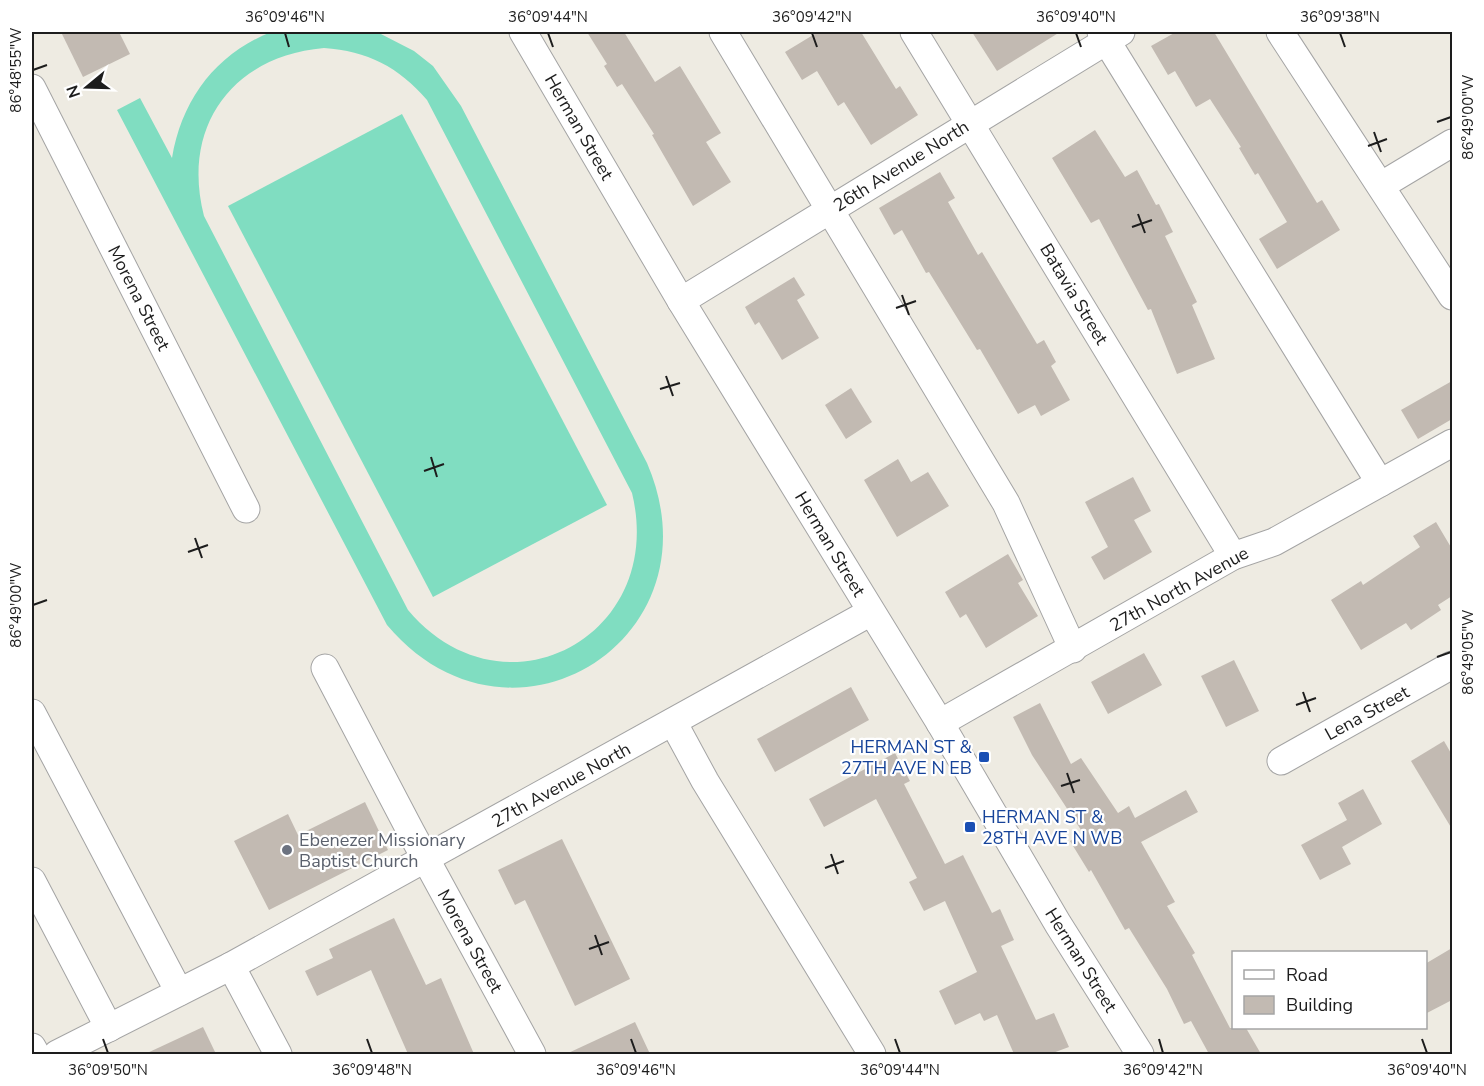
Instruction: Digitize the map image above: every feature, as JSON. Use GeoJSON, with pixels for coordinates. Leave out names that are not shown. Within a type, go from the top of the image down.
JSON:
{"type":"FeatureCollection","features":[{"type":"Feature","properties":{"kind":"street","name":"Herman Street"},"geometry":{"type":"LineString","coordinates":[[523,32],[681,301],[940,723],[1058,924],[1140,1054]]}},
{"type":"Feature","properties":{"kind":"street"},"geometry":{"type":"LineString","coordinates":[[723,32],[1006,503],[1073,649]]}},
{"type":"Feature","properties":{"kind":"street","name":"Batavia Street"},"geometry":{"type":"LineString","coordinates":[[914,32],[1233,556]]}},
{"type":"Feature","properties":{"kind":"street"},"geometry":{"type":"LineString","coordinates":[[1280,32],[1382,185],[1452,296]]}},
{"type":"Feature","properties":{"kind":"street","name":"26th Avenue North"},"geometry":{"type":"LineString","coordinates":[[681,301],[1110,35]]}},
{"type":"Feature","properties":{"kind":"street"},"geometry":{"type":"LineString","coordinates":[[1110,35],[1380,483]]}},
{"type":"Feature","properties":{"kind":"street","name":"Morena Street"},"geometry":{"type":"LineString","coordinates":[[32,88],[246,509]]}},
{"type":"Feature","properties":{"kind":"street"},"geometry":{"type":"LineString","coordinates":[[1382,185],[1452,143]]}},
{"type":"Feature","properties":{"kind":"street","name":"27th North Avenue"},"geometry":{"type":"LineString","coordinates":[[940,723],[1233,556],[1274,542],[1452,443]]}},
{"type":"Feature","properties":{"kind":"street","name":"27th Avenue North"},"geometry":{"type":"LineString","coordinates":[[57,1054],[231,966],[871,612]]}},
{"type":"Feature","properties":{"kind":"street","name":"Lena Street"},"geometry":{"type":"LineString","coordinates":[[1281,762],[1452,665]]}},
{"type":"Feature","properties":{"kind":"street","name":"Morena Street"},"geometry":{"type":"LineString","coordinates":[[325,668],[532,1054]]}},
{"type":"Feature","properties":{"kind":"street"},"geometry":{"type":"LineString","coordinates":[[32,713],[179,992]]}},
{"type":"Feature","properties":{"kind":"street"},"geometry":{"type":"LineString","coordinates":[[673,722],[705,781],[872,1054]]}},
{"type":"Feature","properties":{"kind":"street"},"geometry":{"type":"LineString","coordinates":[[32,880],[109,1028]]}},
{"type":"Feature","properties":{"kind":"street"},"geometry":{"type":"LineString","coordinates":[[231,966],[278,1054]]}},
{"type":"Feature","properties":{"kind":"street"},"geometry":{"type":"LineString","coordinates":[[32,1047],[36,1054]]}},
{"type":"Feature","properties":{"kind":"green space"},"geometry":{"type":"Polygon","coordinates":[[[271,32],[377,32],[414,51],[433,66],[461,106],[647,463],[663,526],[656,583],[631,630],[592,665],[543,684],[490,686],[437,667],[387,625],[117,110],[140,98],[172,158],[184,117],[193,98],[218,66],[251,41],[271,32]],[[324,48],[291,54],[263,65],[240,81],[221,102],[208,126],[200,153],[199,184],[204,216],[408,610],[446,643],[488,660],[530,661],[569,648],[602,623],[625,588],[636,544],[632,493],[427,100],[405,78],[381,63],[340,50],[324,48]]]}},
{"type":"Feature","properties":{"kind":"green space"},"geometry":{"type":"Polygon","coordinates":[[[402,114],[607,505],[433,597],[228,206],[402,114]]]}},
{"type":"Feature","properties":{"kind":"building"},"geometry":{"type":"Polygon","coordinates":[[[61,32],[119,32],[130,54],[83,77],[61,32]]]}},
{"type":"Feature","properties":{"kind":"building"},"geometry":{"type":"Polygon","coordinates":[[[587,32],[624,32],[655,82],[680,66],[721,133],[706,142],[731,182],[693,206],[652,135],[654,134],[622,84],[617,87],[604,66],[607,64],[587,32]]]}},
{"type":"Feature","properties":{"kind":"building"},"geometry":{"type":"Polygon","coordinates":[[[818,32],[861,32],[896,89],[900,86],[918,115],[871,145],[844,102],[838,106],[817,71],[802,80],[785,52],[818,32]]]}},
{"type":"Feature","properties":{"kind":"building"},"geometry":{"type":"Polygon","coordinates":[[[972,32],[1060,32],[997,71],[972,32]]]}},
{"type":"Feature","properties":{"kind":"building"},"geometry":{"type":"Polygon","coordinates":[[[1176,32],[1214,32],[1317,203],[1322,200],[1340,230],[1277,269],[1259,239],[1287,222],[1258,173],[1255,175],[1239,148],[1241,147],[1210,99],[1196,107],[1175,71],[1168,75],[1151,46],[1176,32]]]}},
{"type":"Feature","properties":{"kind":"building"},"geometry":{"type":"Polygon","coordinates":[[[1095,130],[1125,177],[1137,170],[1156,205],[1159,204],[1173,232],[1165,236],[1197,302],[1192,305],[1215,359],[1177,374],[1151,309],[1148,310],[1099,219],[1091,223],[1052,158],[1095,130]]]}},
{"type":"Feature","properties":{"kind":"building"},"geometry":{"type":"Polygon","coordinates":[[[940,172],[955,198],[948,202],[978,255],[982,252],[1037,344],[1044,340],[1056,362],[1051,366],[1070,400],[1041,416],[1035,405],[1018,414],[980,349],[977,350],[929,272],[926,273],[902,230],[894,235],[879,208],[940,172]]]}},
{"type":"Feature","properties":{"kind":"building"},"geometry":{"type":"Polygon","coordinates":[[[794,277],[805,295],[797,300],[819,338],[782,360],[759,322],[755,325],[745,307],[794,277]]]}},
{"type":"Feature","properties":{"kind":"building"},"geometry":{"type":"Polygon","coordinates":[[[1452,381],[1452,419],[1418,439],[1401,410],[1452,381]]]}},
{"type":"Feature","properties":{"kind":"building"},"geometry":{"type":"Polygon","coordinates":[[[851,388],[872,422],[846,439],[825,405],[851,388]]]}},
{"type":"Feature","properties":{"kind":"building"},"geometry":{"type":"Polygon","coordinates":[[[898,459],[911,482],[928,472],[949,506],[897,537],[864,480],[898,459]]]}},
{"type":"Feature","properties":{"kind":"building"},"geometry":{"type":"Polygon","coordinates":[[[1133,477],[1151,511],[1134,520],[1152,552],[1104,580],[1091,557],[1108,547],[1085,502],[1133,477]]]}},
{"type":"Feature","properties":{"kind":"building"},"geometry":{"type":"Polygon","coordinates":[[[1436,522],[1452,549],[1452,596],[1438,605],[1441,610],[1411,630],[1406,623],[1361,650],[1331,600],[1361,581],[1363,585],[1420,547],[1413,536],[1436,522]]]}},
{"type":"Feature","properties":{"kind":"building"},"geometry":{"type":"Polygon","coordinates":[[[1008,554],[1023,580],[1018,583],[1038,616],[986,648],[966,614],[960,618],[945,592],[1008,554]]]}},
{"type":"Feature","properties":{"kind":"building"},"geometry":{"type":"Polygon","coordinates":[[[1144,653],[1162,685],[1108,714],[1091,682],[1144,653]]]}},
{"type":"Feature","properties":{"kind":"building"},"geometry":{"type":"Polygon","coordinates":[[[1234,660],[1259,711],[1226,727],[1201,676],[1234,660]]]}},
{"type":"Feature","properties":{"kind":"building"},"geometry":{"type":"Polygon","coordinates":[[[851,687],[869,720],[775,772],[757,739],[851,687]]]}},
{"type":"Feature","properties":{"kind":"building"},"geometry":{"type":"Polygon","coordinates":[[[1040,703],[1071,764],[1081,758],[1118,813],[1129,806],[1135,818],[1186,790],[1198,812],[1141,842],[1175,902],[1167,906],[1195,953],[1192,955],[1230,1028],[1247,1029],[1261,1054],[1209,1054],[1191,1021],[1184,1024],[1167,989],[1129,928],[1125,930],[1091,870],[1089,872],[1070,841],[1083,833],[1032,755],[1013,717],[1040,703]]]}},
{"type":"Feature","properties":{"kind":"building"},"geometry":{"type":"Polygon","coordinates":[[[1444,741],[1452,755],[1452,829],[1411,761],[1444,741]]]}},
{"type":"Feature","properties":{"kind":"building"},"geometry":{"type":"Polygon","coordinates":[[[895,753],[910,781],[904,784],[945,864],[963,855],[992,913],[1000,909],[1014,940],[1001,946],[1036,1020],[1054,1013],[1069,1047],[1050,1054],[1014,1054],[997,1015],[984,1021],[980,1013],[955,1025],[939,991],[977,972],[945,901],[924,911],[909,882],[917,878],[876,799],[824,827],[809,799],[895,753]]]}},
{"type":"Feature","properties":{"kind":"building"},"geometry":{"type":"Polygon","coordinates":[[[1363,789],[1382,824],[1342,847],[1351,864],[1320,880],[1301,845],[1347,820],[1338,803],[1363,789]]]}},
{"type":"Feature","properties":{"kind":"building"},"geometry":{"type":"Polygon","coordinates":[[[365,802],[388,850],[269,910],[234,841],[288,814],[298,835],[365,802]]]}},
{"type":"Feature","properties":{"kind":"building"},"geometry":{"type":"Polygon","coordinates":[[[562,839],[630,979],[575,1006],[525,900],[515,905],[498,870],[562,839]]]}},
{"type":"Feature","properties":{"kind":"building"},"geometry":{"type":"Polygon","coordinates":[[[394,918],[426,985],[441,978],[474,1054],[408,1054],[371,970],[317,996],[305,971],[333,958],[329,949],[394,918]]]}},
{"type":"Feature","properties":{"kind":"building"},"geometry":{"type":"Polygon","coordinates":[[[1452,948],[1452,1000],[1427,1013],[1427,963],[1452,948]]]}},
{"type":"Feature","properties":{"kind":"building"},"geometry":{"type":"Polygon","coordinates":[[[635,1022],[650,1054],[566,1054],[635,1022]]]}},
{"type":"Feature","properties":{"kind":"building"},"geometry":{"type":"Polygon","coordinates":[[[203,1027],[216,1054],[145,1054],[203,1027]]]}},
{"type":"Feature","properties":{"kind":"place","name":"HERMAN ST & 27TH AVE N EB"},"geometry":{"type":"Point","coordinates":[984,757]}},
{"type":"Feature","properties":{"kind":"place","name":"HERMAN ST & 28TH AVE N WB"},"geometry":{"type":"Point","coordinates":[970,827]}},
{"type":"Feature","properties":{"kind":"place","name":"Ebenezer Missionary Baptist Church"},"geometry":{"type":"Point","coordinates":[287,850]}}]}
